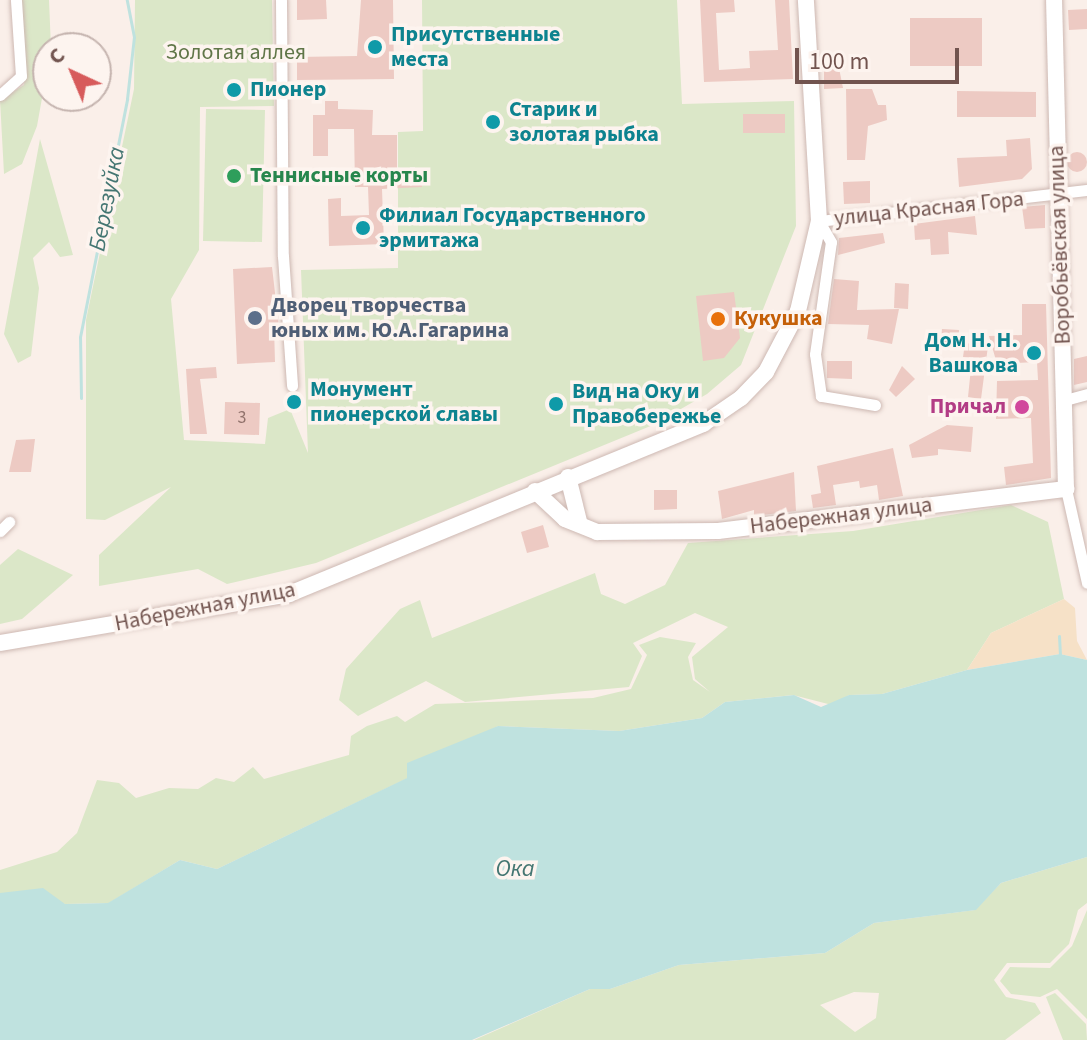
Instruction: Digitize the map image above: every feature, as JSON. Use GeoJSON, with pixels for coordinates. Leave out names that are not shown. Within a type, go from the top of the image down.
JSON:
{"type":"FeatureCollection","features":[{"type":"Feature","properties":{"kind":"main road","name":"Набережная улица"},"geometry":{"type":"LineString","coordinates":[[0,643],[289,594],[703,424],[741,398],[789,332],[819,221],[806,0]]}},
{"type":"Feature","properties":{"kind":"main road","name":"Воробьёвская улица"},"geometry":{"type":"LineString","coordinates":[[1054,0],[1066,489]]}},
{"type":"Feature","properties":{"kind":"main road"},"geometry":{"type":"LineString","coordinates":[[568,477],[579,521]]}},
{"type":"Feature","properties":{"kind":"main road","name":"Набережная улица"},"geometry":{"type":"LineString","coordinates":[[535,491],[550,509],[597,532],[718,531],[1066,489]]}},
{"type":"Feature","properties":{"kind":"street"},"geometry":{"type":"LineString","coordinates":[[0,95],[18,84],[16,0]]}},
{"type":"Feature","properties":{"kind":"street"},"geometry":{"type":"LineString","coordinates":[[281,0],[283,256],[292,386]]}},
{"type":"Feature","properties":{"kind":"street","name":"улица Красная Гора"},"geometry":{"type":"LineString","coordinates":[[819,221],[1087,190]]}},
{"type":"Feature","properties":{"kind":"street"},"geometry":{"type":"LineString","coordinates":[[819,221],[831,242],[815,354],[821,396],[875,405]]}},
{"type":"Feature","properties":{"kind":"street"},"geometry":{"type":"LineString","coordinates":[[1065,400],[1087,394]]}},
{"type":"Feature","properties":{"kind":"street"},"geometry":{"type":"LineString","coordinates":[[1066,489],[1087,583]]}},
{"type":"Feature","properties":{"kind":"green space"},"geometry":{"type":"Polygon","coordinates":[[[21,0],[49,0],[50,32],[32,32],[32,112],[40,112],[37,126],[22,164],[4,174],[0,100],[24,85],[26,67],[21,0]]]}},
{"type":"Feature","properties":{"kind":"green space","name":"Золотая аллея"},"geometry":{"type":"Polygon","coordinates":[[[135,0],[272,0],[274,106],[200,107],[199,250],[171,299],[184,440],[265,444],[268,418],[290,409],[308,453],[301,270],[398,268],[398,132],[423,131],[422,0],[677,0],[682,104],[794,101],[796,226],[741,365],[707,394],[653,425],[316,563],[227,584],[198,569],[99,586],[99,555],[171,487],[105,520],[86,519],[86,320],[134,89],[135,0]]]}},
{"type":"Feature","properties":{"kind":"green space","name":"Теннисные корты"},"geometry":{"type":"Polygon","coordinates":[[[206,109],[265,110],[262,242],[203,241],[206,109]]]}},
{"type":"Feature","properties":{"kind":"green space"},"geometry":{"type":"Polygon","coordinates":[[[40,139],[73,255],[60,257],[49,242],[33,258],[39,288],[31,356],[18,363],[4,334],[40,139]]]}},
{"type":"Feature","properties":{"kind":"green space"},"geometry":{"type":"Polygon","coordinates":[[[1011,505],[1048,522],[1064,599],[991,633],[967,670],[882,694],[849,695],[832,705],[793,695],[725,702],[702,718],[619,731],[498,726],[408,778],[217,869],[180,860],[109,903],[65,904],[0,893],[0,870],[57,852],[77,833],[97,780],[119,783],[136,798],[169,788],[198,789],[216,778],[234,782],[253,767],[264,779],[349,755],[351,736],[367,726],[397,716],[405,722],[435,704],[593,698],[631,689],[647,655],[639,645],[660,637],[696,643],[688,657],[693,680],[710,692],[695,679],[692,657],[728,627],[695,613],[633,643],[642,656],[629,687],[465,702],[426,681],[358,716],[339,700],[346,669],[400,609],[420,600],[432,638],[595,573],[601,594],[625,604],[665,585],[688,543],[853,531],[1011,505]]]}},
{"type":"Feature","properties":{"kind":"green space"},"geometry":{"type":"Polygon","coordinates":[[[18,549],[73,575],[22,619],[0,624],[0,565],[18,549]]]}},
{"type":"Feature","properties":{"kind":"green space"},"geometry":{"type":"Polygon","coordinates":[[[1087,857],[1087,903],[1078,910],[1069,944],[1050,963],[1007,963],[994,980],[1006,997],[1035,1003],[1041,1013],[1005,1040],[474,1040],[590,989],[610,989],[679,965],[825,953],[874,923],[975,910],[1001,883],[1087,857]],[[854,992],[820,1005],[855,1032],[876,1018],[879,993],[854,992]]]}},
{"type":"Feature","properties":{"kind":"green space"},"geometry":{"type":"Polygon","coordinates":[[[1087,910],[1087,1019],[1057,989],[1040,997],[1011,994],[1000,981],[1010,967],[1050,968],[1072,946],[1087,910]]]}},
{"type":"Feature","properties":{"kind":"green space"},"geometry":{"type":"Polygon","coordinates":[[[1055,993],[1086,1024],[1087,1040],[1063,1040],[1046,997],[1055,993]]]}},
{"type":"Feature","properties":{"kind":"sand"},"geometry":{"type":"Polygon","coordinates":[[[1064,599],[1075,608],[1077,641],[1087,660],[1060,654],[967,670],[991,633],[1064,599]]]}},
{"type":"Feature","properties":{"kind":"water","name":"Ока"},"geometry":{"type":"Polygon","coordinates":[[[1060,654],[1087,660],[1087,857],[1001,883],[976,910],[874,923],[825,953],[679,965],[610,989],[590,989],[472,1040],[0,1040],[0,893],[43,888],[65,904],[108,903],[180,860],[217,869],[407,778],[407,763],[498,726],[619,731],[702,718],[725,702],[794,695],[821,707],[849,695],[882,694],[967,670],[1060,654]]]}},
{"type":"Feature","properties":{"kind":"building"},"geometry":{"type":"Polygon","coordinates":[[[297,0],[326,0],[327,19],[297,20],[297,0]]]}},
{"type":"Feature","properties":{"kind":"building","name":"Присутственные места"},"geometry":{"type":"Polygon","coordinates":[[[361,0],[393,0],[394,79],[297,80],[297,57],[357,56],[361,0]]]}},
{"type":"Feature","properties":{"kind":"building"},"geometry":{"type":"Polygon","coordinates":[[[700,0],[734,0],[735,12],[716,13],[719,70],[750,68],[749,51],[778,50],[775,0],[789,0],[793,79],[704,82],[700,0]]]}},
{"type":"Feature","properties":{"kind":"building"},"geometry":{"type":"Polygon","coordinates":[[[1087,9],[1087,29],[1069,30],[1068,10],[1087,9]]]}},
{"type":"Feature","properties":{"kind":"building"},"geometry":{"type":"Polygon","coordinates":[[[910,18],[982,18],[982,66],[910,66],[910,18]]]}},
{"type":"Feature","properties":{"kind":"building"},"geometry":{"type":"Polygon","coordinates":[[[824,63],[838,63],[843,88],[824,89],[824,63]]]}},
{"type":"Feature","properties":{"kind":"building"},"geometry":{"type":"Polygon","coordinates":[[[846,89],[872,89],[878,105],[886,105],[887,120],[868,126],[865,160],[847,160],[846,89]]]}},
{"type":"Feature","properties":{"kind":"building"},"geometry":{"type":"Polygon","coordinates":[[[957,91],[1036,92],[1036,117],[957,117],[957,91]]]}},
{"type":"Feature","properties":{"kind":"building"},"geometry":{"type":"Polygon","coordinates":[[[325,101],[338,101],[338,109],[373,110],[372,135],[397,135],[397,169],[421,168],[422,187],[382,189],[384,244],[329,246],[328,199],[341,198],[341,216],[369,215],[368,187],[355,187],[354,129],[328,129],[328,156],[313,156],[313,115],[325,115],[325,101]]]}},
{"type":"Feature","properties":{"kind":"building"},"geometry":{"type":"Polygon","coordinates":[[[743,114],[785,114],[785,133],[743,133],[743,114]]]}},
{"type":"Feature","properties":{"kind":"building"},"geometry":{"type":"Polygon","coordinates":[[[1030,138],[1032,169],[1022,179],[959,187],[957,158],[1007,156],[1006,140],[1030,138]]]}},
{"type":"Feature","properties":{"kind":"building"},"geometry":{"type":"Polygon","coordinates":[[[1077,152],[1084,155],[1087,162],[1084,169],[1077,172],[1070,169],[1067,162],[1070,155],[1077,152]]]}},
{"type":"Feature","properties":{"kind":"building"},"geometry":{"type":"Polygon","coordinates":[[[870,181],[870,203],[844,204],[843,182],[870,181]]]}},
{"type":"Feature","properties":{"kind":"building"},"geometry":{"type":"Polygon","coordinates":[[[1045,205],[1045,228],[1025,229],[1022,207],[1045,205]]]}},
{"type":"Feature","properties":{"kind":"building"},"geometry":{"type":"Polygon","coordinates":[[[975,216],[977,235],[948,232],[949,254],[931,255],[930,239],[915,240],[914,224],[975,216]]]}},
{"type":"Feature","properties":{"kind":"building"},"geometry":{"type":"Polygon","coordinates":[[[883,233],[885,243],[838,255],[839,238],[883,233]]]}},
{"type":"Feature","properties":{"kind":"building","name":"Дворец творчества юных им. Ю.А.Гагарина"},"geometry":{"type":"Polygon","coordinates":[[[272,267],[279,327],[274,327],[275,362],[237,364],[233,269],[272,267]]]}},
{"type":"Feature","properties":{"kind":"building"},"geometry":{"type":"Polygon","coordinates":[[[834,279],[859,281],[857,310],[899,309],[892,344],[867,339],[869,325],[828,324],[834,279]]]}},
{"type":"Feature","properties":{"kind":"building"},"geometry":{"type":"Polygon","coordinates":[[[895,283],[909,284],[908,309],[894,308],[895,283]]]}},
{"type":"Feature","properties":{"kind":"building","name":"Кукушка"},"geometry":{"type":"Polygon","coordinates":[[[734,292],[740,338],[724,358],[703,361],[696,296],[734,292]]]}},
{"type":"Feature","properties":{"kind":"building"},"geometry":{"type":"Polygon","coordinates":[[[1022,304],[1046,304],[1051,478],[1006,485],[1004,467],[1033,463],[1031,418],[996,419],[997,381],[1038,380],[1037,362],[997,364],[989,336],[1022,335],[1022,304]]]}},
{"type":"Feature","properties":{"kind":"building"},"geometry":{"type":"Polygon","coordinates":[[[942,329],[959,330],[958,347],[941,347],[942,329]]]}},
{"type":"Feature","properties":{"kind":"building"},"geometry":{"type":"Polygon","coordinates":[[[965,343],[988,346],[981,399],[968,397],[972,358],[963,357],[965,343]]]}},
{"type":"Feature","properties":{"kind":"building"},"geometry":{"type":"Polygon","coordinates":[[[1087,356],[1087,382],[1074,385],[1074,359],[1087,356]]]}},
{"type":"Feature","properties":{"kind":"building"},"geometry":{"type":"Polygon","coordinates":[[[827,361],[852,361],[852,379],[827,378],[827,361]]]}},
{"type":"Feature","properties":{"kind":"building"},"geometry":{"type":"Polygon","coordinates":[[[902,366],[915,379],[896,397],[889,390],[902,366]]]}},
{"type":"Feature","properties":{"kind":"building"},"geometry":{"type":"Polygon","coordinates":[[[216,367],[217,378],[200,379],[207,434],[190,434],[186,369],[216,367]]]}},
{"type":"Feature","properties":{"kind":"building"},"geometry":{"type":"Polygon","coordinates":[[[225,402],[260,403],[259,435],[224,434],[225,402]]]}},
{"type":"Feature","properties":{"kind":"building"},"geometry":{"type":"Polygon","coordinates":[[[947,425],[973,427],[971,452],[938,449],[938,455],[912,458],[909,445],[947,425]]]}},
{"type":"Feature","properties":{"kind":"building"},"geometry":{"type":"Polygon","coordinates":[[[35,439],[31,472],[9,472],[16,440],[35,439]]]}},
{"type":"Feature","properties":{"kind":"building"},"geometry":{"type":"Polygon","coordinates":[[[893,448],[903,496],[879,500],[877,485],[860,488],[859,481],[833,485],[836,505],[813,508],[811,495],[821,493],[817,466],[893,448]]]}},
{"type":"Feature","properties":{"kind":"building"},"geometry":{"type":"Polygon","coordinates":[[[794,472],[796,511],[754,516],[754,510],[722,519],[718,491],[794,472]]]}},
{"type":"Feature","properties":{"kind":"building"},"geometry":{"type":"Polygon","coordinates":[[[654,490],[677,490],[677,509],[654,510],[654,490]]]}},
{"type":"Feature","properties":{"kind":"building"},"geometry":{"type":"Polygon","coordinates":[[[543,525],[549,547],[527,553],[521,532],[543,525]]]}},
{"type":"Feature","properties":{"kind":"waterway","name":"Березуйка"},"geometry":{"type":"LineString","coordinates":[[81,398],[80,337],[127,99],[134,37],[127,0]]}},
{"type":"Feature","properties":{"kind":"waterway"},"geometry":{"type":"LineString","coordinates":[[1059,636],[1060,654]]}},
{"type":"Feature","properties":{"kind":"place","name":"Присутственные места"},"geometry":{"type":"Point","coordinates":[375,47]}},
{"type":"Feature","properties":{"kind":"place","name":"Пионер"},"geometry":{"type":"Point","coordinates":[234,90]}},
{"type":"Feature","properties":{"kind":"place","name":"Старик и золотая рыбка"},"geometry":{"type":"Point","coordinates":[493,122]}},
{"type":"Feature","properties":{"kind":"place","name":"Теннисные корты"},"geometry":{"type":"Point","coordinates":[234,176]}},
{"type":"Feature","properties":{"kind":"place","name":"Филиал Государственного эрмитажа"},"geometry":{"type":"Point","coordinates":[363,228]}},
{"type":"Feature","properties":{"kind":"place","name":"Дворец творчества юных им. Ю.А.Гагарина"},"geometry":{"type":"Point","coordinates":[255,318]}},
{"type":"Feature","properties":{"kind":"place","name":"Кукушка"},"geometry":{"type":"Point","coordinates":[718,319]}},
{"type":"Feature","properties":{"kind":"place","name":"Дом Н. Н. Вашкова"},"geometry":{"type":"Point","coordinates":[1034,353]}},
{"type":"Feature","properties":{"kind":"place","name":"Монумент пионерской славы"},"geometry":{"type":"Point","coordinates":[294,402]}},
{"type":"Feature","properties":{"kind":"place","name":"Вид на Оку и Правобережье"},"geometry":{"type":"Point","coordinates":[556,404]}},
{"type":"Feature","properties":{"kind":"place","name":"Причал"},"geometry":{"type":"Point","coordinates":[1022,407]}}]}
